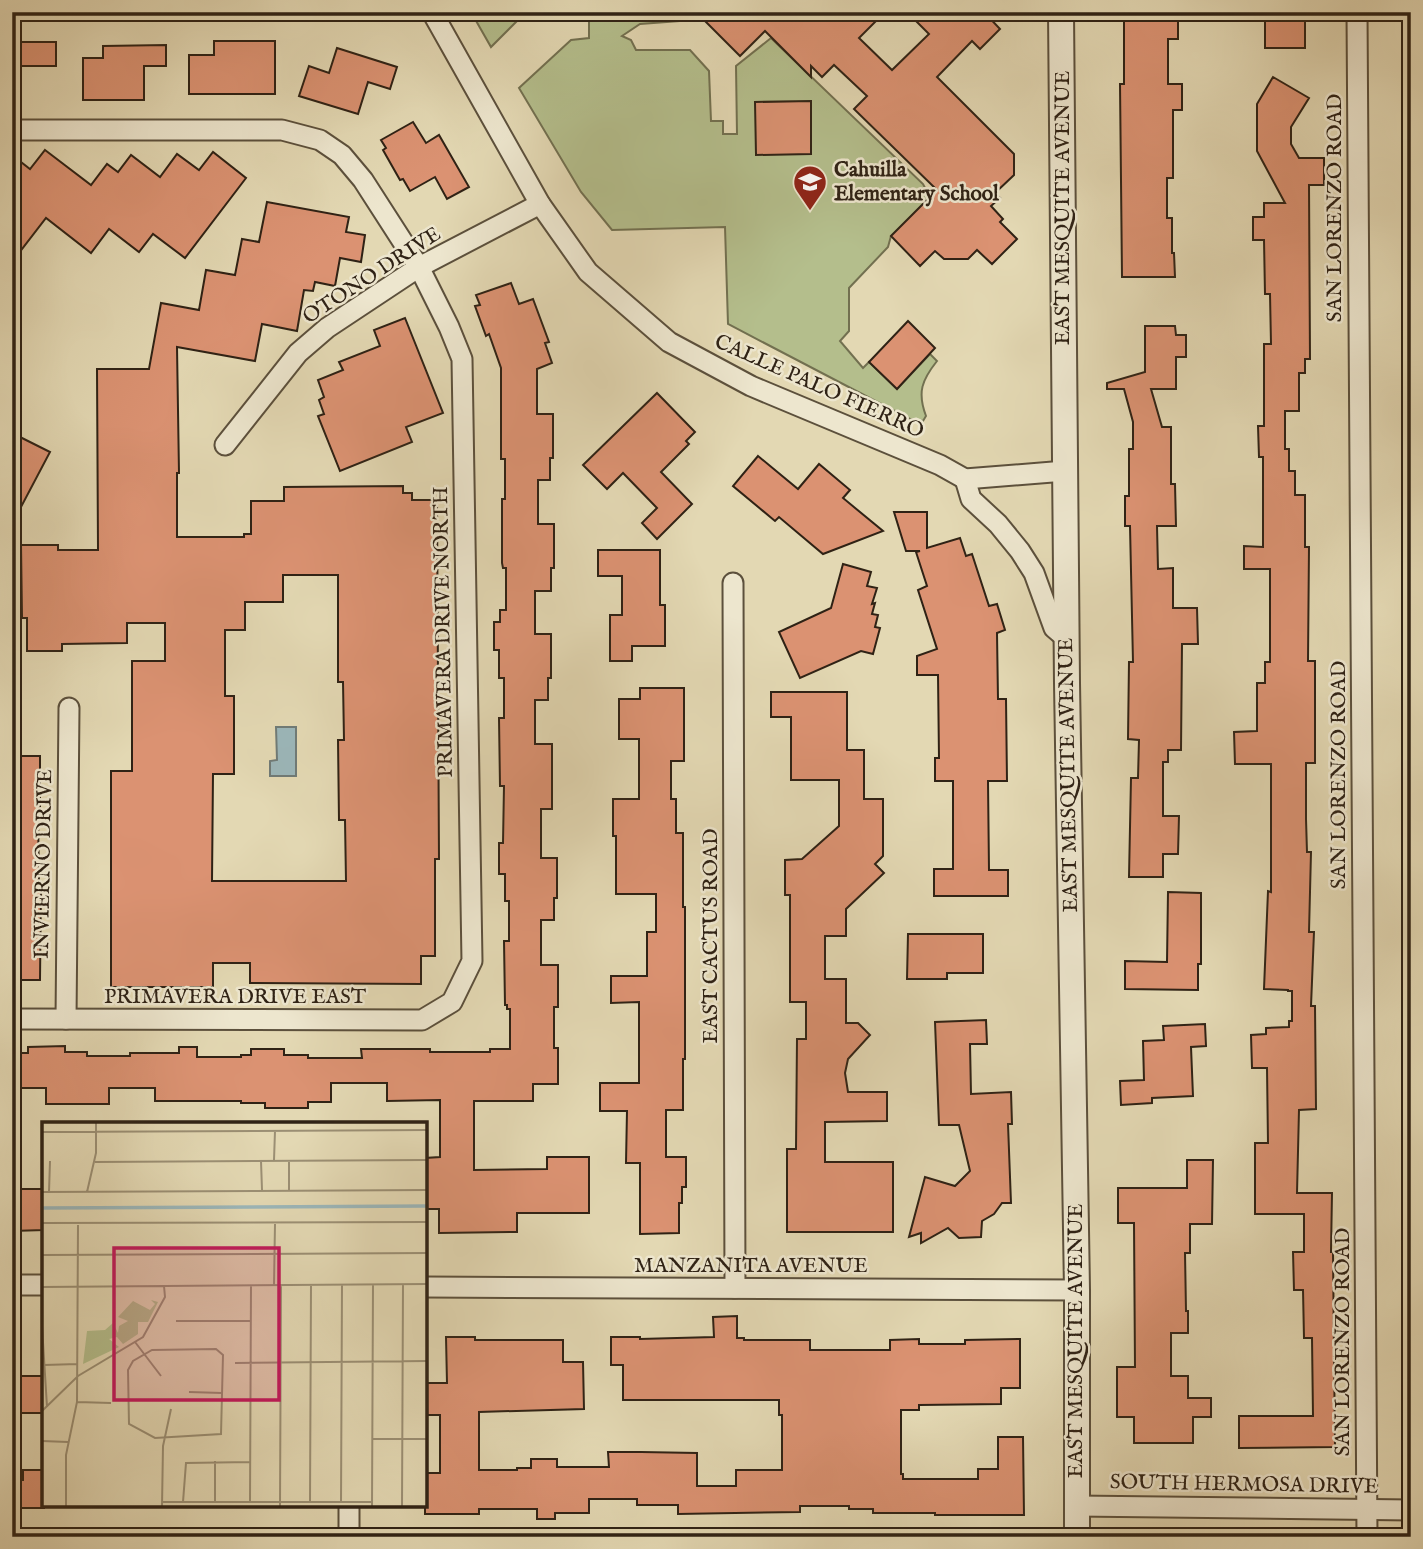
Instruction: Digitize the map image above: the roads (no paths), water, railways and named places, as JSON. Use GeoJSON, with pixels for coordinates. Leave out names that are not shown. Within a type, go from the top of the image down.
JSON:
{"type":"FeatureCollection","features":[{"type":"Feature","properties":{"kind":"street","name":"CALLE PALO FIERRO"},"geometry":{"type":"LineString","coordinates":[[432,12],[540,204],[588,272],[670,342],[751,386],[940,465],[965,479]]}},
{"type":"Feature","properties":{"kind":"street","name":"EAST MESQUITE AVENUE"},"geometry":{"type":"LineString","coordinates":[[1061,12],[1077,1290],[1077,1537]]}},
{"type":"Feature","properties":{"kind":"street","name":"SAN LORENZO ROAD"},"geometry":{"type":"LineString","coordinates":[[1357,12],[1367,1537]]}},
{"type":"Feature","properties":{"kind":"street","name":"PRIMAVERA DRIVE NORTH"},"geometry":{"type":"LineString","coordinates":[[12,130],[282,130],[320,140],[342,155],[363,180],[419,267],[462,359],[472,961],[452,1002]]}},
{"type":"Feature","properties":{"kind":"street","name":"OTONO DRIVE"},"geometry":{"type":"LineString","coordinates":[[225,445],[298,353],[327,328],[419,267],[540,204]]}},
{"type":"Feature","properties":{"kind":"street"},"geometry":{"type":"LineString","coordinates":[[1065,471],[965,479],[971,499],[998,524],[1020,551],[1034,573],[1054,628],[1067,639]]}},
{"type":"Feature","properties":{"kind":"street","name":"EAST CACTUS ROAD"},"geometry":{"type":"LineString","coordinates":[[733,583],[736,1288]]}},
{"type":"Feature","properties":{"kind":"street","name":"INVIERNO DRIVE"},"geometry":{"type":"LineString","coordinates":[[66,1019],[69,708]]}},
{"type":"Feature","properties":{"kind":"street","name":"PRIMAVERA DRIVE EAST"},"geometry":{"type":"LineString","coordinates":[[12,1019],[422,1020],[452,1002]]}},
{"type":"Feature","properties":{"kind":"street"},"geometry":{"type":"LineString","coordinates":[[12,1284],[42,1285]]}},
{"type":"Feature","properties":{"kind":"street","name":"MANZANITA AVENUE"},"geometry":{"type":"LineString","coordinates":[[427,1287],[1077,1290]]}},
{"type":"Feature","properties":{"kind":"street","name":"SOUTH HERMOSA DRIVE"},"geometry":{"type":"LineString","coordinates":[[1076,1506],[1411,1510]]}},
{"type":"Feature","properties":{"kind":"street"},"geometry":{"type":"LineString","coordinates":[[349,1507],[349,1537]]}},
{"type":"Feature","properties":{"kind":"water"},"geometry":{"type":"Polygon","coordinates":[[[276,727],[296,727],[296,776],[270,776],[270,761],[277,760],[276,727]]]}},
{"type":"Feature","properties":{"kind":"place","name":"Cahuilla Elementary School"},"geometry":{"type":"Point","coordinates":[810,212]}}]}
